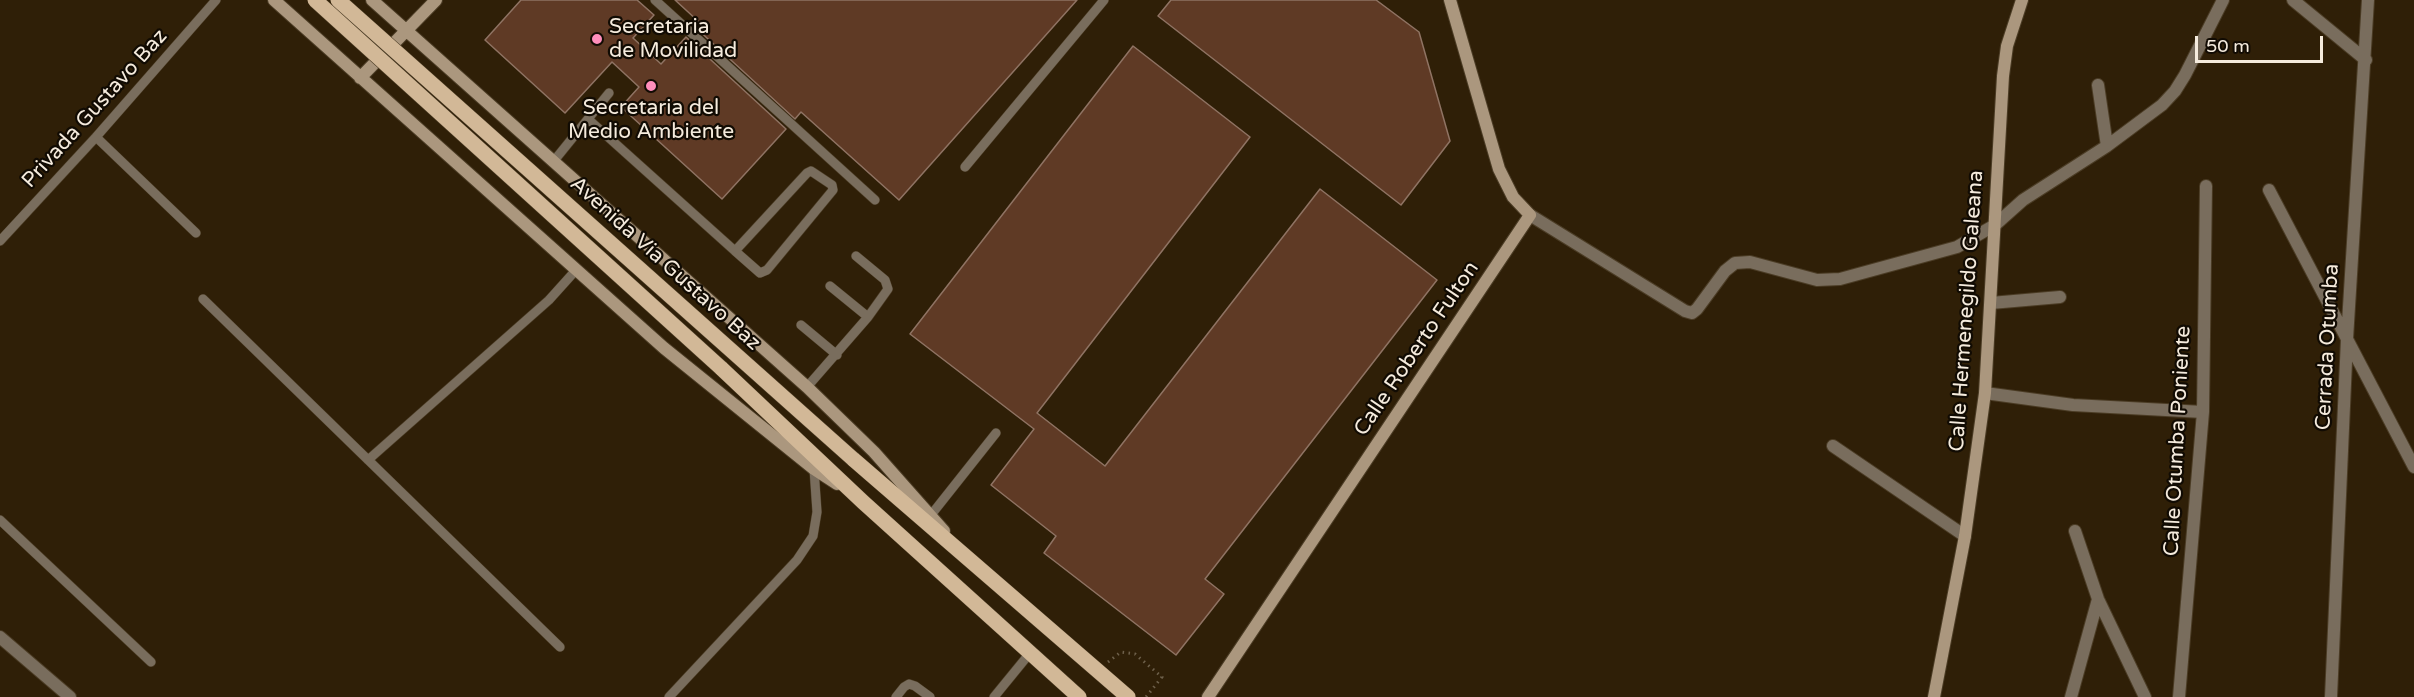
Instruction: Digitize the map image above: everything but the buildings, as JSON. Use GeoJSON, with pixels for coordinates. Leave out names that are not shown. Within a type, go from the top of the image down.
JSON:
{"type":"FeatureCollection","features":[{"type":"Feature","properties":{"kind":"main road","name":"Avenida Via Gustavo Baz"},"geometry":{"type":"LineString","coordinates":[[274,0],[664,348],[814,469],[863,502]]}},
{"type":"Feature","properties":{"kind":"main road","name":"Avenida Via Gustavo Baz"},"geometry":{"type":"LineString","coordinates":[[315,0],[1079,697]]}},
{"type":"Feature","properties":{"kind":"main road","name":"Avenida Via Gustavo Baz"},"geometry":{"type":"LineString","coordinates":[[338,0],[853,459],[1128,697]]}},
{"type":"Feature","properties":{"kind":"main road","name":"Avenida Via Gustavo Baz"},"geometry":{"type":"LineString","coordinates":[[372,0],[807,387],[874,452],[966,558]]}},
{"type":"Feature","properties":{"kind":"main road"},"geometry":{"type":"LineString","coordinates":[[360,78],[436,0]]}},
{"type":"Feature","properties":{"kind":"main road"},"geometry":{"type":"LineString","coordinates":[[1450,0],[1499,169],[1513,197],[1530,215]]}},
{"type":"Feature","properties":{"kind":"main road","name":"Calle Hermenegildo Galeana"},"geometry":{"type":"LineString","coordinates":[[1934,697],[1965,536],[1985,393],[2003,76],[2007,46],[2022,0]]}},
{"type":"Feature","properties":{"kind":"main road","name":"Calle Roberto Fulton"},"geometry":{"type":"LineString","coordinates":[[1208,697],[1530,215]]}},
{"type":"Feature","properties":{"kind":"street"},"geometry":{"type":"LineString","coordinates":[[1530,215],[1685,311],[1692,313],[1725,271],[1735,263],[1749,262],[1817,280],[1840,279],[1958,247],[1995,225],[2023,200],[2107,146],[2162,105],[2175,91],[2223,0]]}},
{"type":"Feature","properties":{"kind":"street"},"geometry":{"type":"LineString","coordinates":[[2293,0],[2366,60]]}},
{"type":"Feature","properties":{"kind":"street","name":"Cerrada Otumba"},"geometry":{"type":"LineString","coordinates":[[2331,697],[2347,339],[2368,0]]}},
{"type":"Feature","properties":{"kind":"street"},"geometry":{"type":"LineString","coordinates":[[2098,85],[2107,146]]}},
{"type":"Feature","properties":{"kind":"street","name":"Calle Otumba Poniente"},"geometry":{"type":"LineString","coordinates":[[2179,697],[2203,412],[2206,186]]}},
{"type":"Feature","properties":{"kind":"street"},"geometry":{"type":"LineString","coordinates":[[2269,190],[2414,467]]}},
{"type":"Feature","properties":{"kind":"street"},"geometry":{"type":"LineString","coordinates":[[1991,303],[2060,297]]}},
{"type":"Feature","properties":{"kind":"street"},"geometry":{"type":"LineString","coordinates":[[1985,393],[2073,405],[2203,412]]}},
{"type":"Feature","properties":{"kind":"street"},"geometry":{"type":"LineString","coordinates":[[1833,446],[1965,536]]}},
{"type":"Feature","properties":{"kind":"street"},"geometry":{"type":"LineString","coordinates":[[2075,531],[2098,599],[2145,697]]}},
{"type":"Feature","properties":{"kind":"street"},"geometry":{"type":"LineString","coordinates":[[2071,697],[2098,599]]}},
{"type":"Feature","properties":{"kind":"street"},"geometry":{"type":"LineString","coordinates":[[0,637],[70,697]]}},
{"type":"Feature","properties":{"kind":"lane","name":"Privada Gustavo Baz"},"geometry":{"type":"LineString","coordinates":[[0,241],[96,137],[216,0]]}},
{"type":"Feature","properties":{"kind":"lane"},"geometry":{"type":"LineString","coordinates":[[655,0],[875,200]]}},
{"type":"Feature","properties":{"kind":"lane"},"geometry":{"type":"LineString","coordinates":[[965,167],[1104,0]]}},
{"type":"Feature","properties":{"kind":"lane"},"geometry":{"type":"LineString","coordinates":[[553,162],[609,93]]}},
{"type":"Feature","properties":{"kind":"lane"},"geometry":{"type":"LineString","coordinates":[[588,119],[735,251],[764,273],[833,190],[832,185],[816,173],[811,171],[807,173],[735,251]]}},
{"type":"Feature","properties":{"kind":"lane"},"geometry":{"type":"LineString","coordinates":[[96,137],[196,233]]}},
{"type":"Feature","properties":{"kind":"lane"},"geometry":{"type":"LineString","coordinates":[[807,387],[837,355],[888,289],[888,285],[856,256]]}},
{"type":"Feature","properties":{"kind":"lane"},"geometry":{"type":"LineString","coordinates":[[368,460],[549,300],[576,270]]}},
{"type":"Feature","properties":{"kind":"lane"},"geometry":{"type":"LineString","coordinates":[[830,286],[868,317]]}},
{"type":"Feature","properties":{"kind":"lane"},"geometry":{"type":"LineString","coordinates":[[203,299],[560,647]]}},
{"type":"Feature","properties":{"kind":"lane"},"geometry":{"type":"LineString","coordinates":[[801,326],[837,355]]}},
{"type":"Feature","properties":{"kind":"lane"},"geometry":{"type":"LineString","coordinates":[[931,515],[996,433]]}},
{"type":"Feature","properties":{"kind":"lane"},"geometry":{"type":"LineString","coordinates":[[669,697],[802,552],[813,536],[817,512],[814,469]]}},
{"type":"Feature","properties":{"kind":"lane"},"geometry":{"type":"LineString","coordinates":[[0,520],[151,662]]}},
{"type":"Feature","properties":{"kind":"lane"},"geometry":{"type":"LineString","coordinates":[[994,697],[1030,653]]}},
{"type":"Feature","properties":{"kind":"lane"},"geometry":{"type":"LineString","coordinates":[[896,697],[909,684],[930,697]]}},
{"type":"Feature","properties":{"kind":"path"},"geometry":{"type":"LineString","coordinates":[[1097,671],[1120,652],[1136,654],[1162,677],[1146,697]]}},
{"type":"Feature","properties":{"kind":"place","name":"Secretaria de Movilidad"},"geometry":{"type":"Point","coordinates":[597,39]}},
{"type":"Feature","properties":{"kind":"place","name":"Secretaria del Medio Ambiente"},"geometry":{"type":"Point","coordinates":[651,86]}}]}
